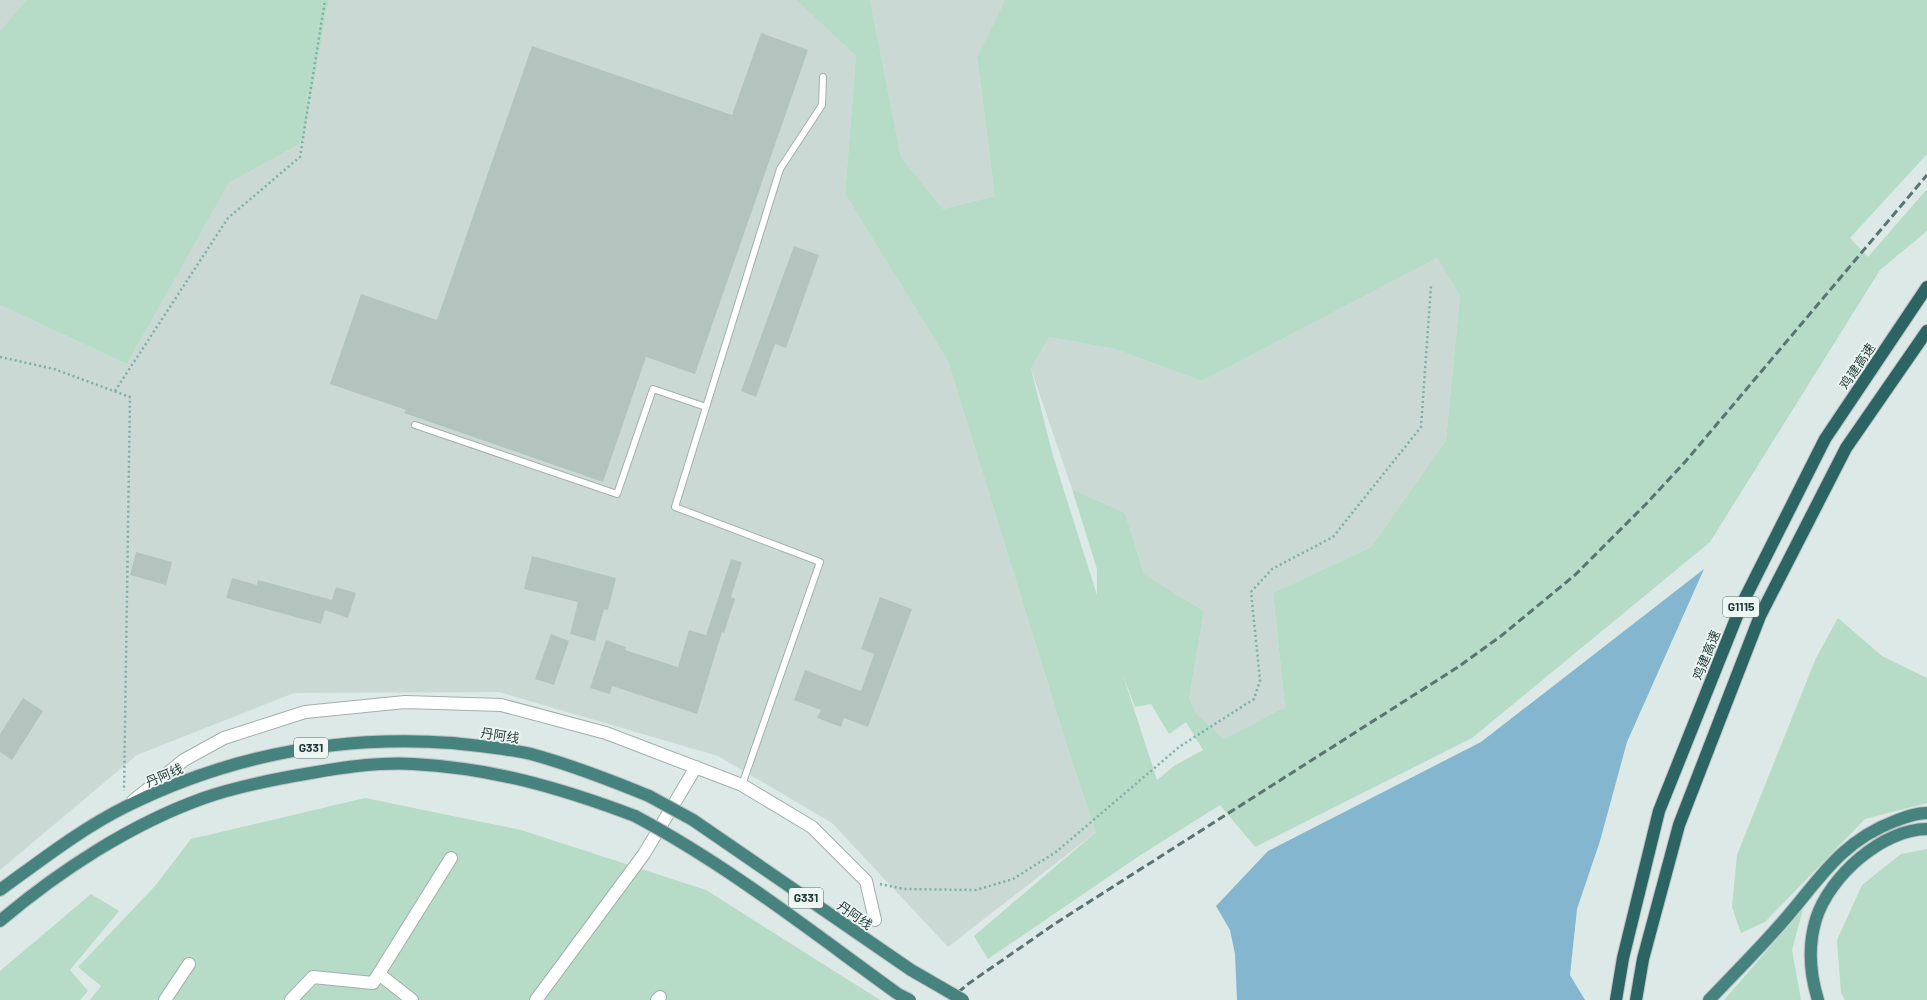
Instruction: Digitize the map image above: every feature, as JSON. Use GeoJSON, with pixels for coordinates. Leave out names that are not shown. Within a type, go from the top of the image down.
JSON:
{"type":"FeatureCollection","features":[{"type":"Feature","properties":{"kind":"highway","name":"鸡建高速"},"geometry":{"type":"LineString","coordinates":[[1616,1000],[1623,958],[1659,811],[1741,606],[1826,439],[1927,287]]}},
{"type":"Feature","properties":{"kind":"highway","name":"G1115"},"geometry":{"type":"LineString","coordinates":[[1636,1000],[1643,959],[1679,825],[1760,616],[1846,448],[1927,331]]}},
{"type":"Feature","properties":{"kind":"highway","name":"丹阿线"},"geometry":{"type":"LineString","coordinates":[[0,890],[64,845],[124,808],[203,773],[274,754],[351,742],[414,740],[474,745],[530,754],[592,772],[648,796],[693,820],[911,970],[963,1000]]}},
{"type":"Feature","properties":{"kind":"highway","name":"G331"},"geometry":{"type":"LineString","coordinates":[[0,921],[84,860],[141,825],[205,798],[272,780],[352,766],[411,763],[462,768],[525,779],[583,796],[635,816],[681,840],[740,879],[898,994],[910,1000]]}},
{"type":"Feature","properties":{"kind":"highway"},"geometry":{"type":"LineString","coordinates":[[1709,1000],[1778,927],[1823,871],[1855,840],[1880,827],[1917,813],[1927,813]]}},
{"type":"Feature","properties":{"kind":"highway"},"geometry":{"type":"LineString","coordinates":[[1818,1000],[1814,985],[1811,954],[1816,918],[1831,888],[1863,856],[1887,839],[1919,829],[1927,829]]}},
{"type":"Feature","properties":{"kind":"street"},"geometry":{"type":"LineString","coordinates":[[124,808],[184,760],[224,738],[305,712],[405,702],[501,706],[606,734],[742,785],[812,827],[866,881],[875,920]]}},
{"type":"Feature","properties":{"kind":"street"},"geometry":{"type":"LineString","coordinates":[[536,1000],[644,854],[696,767]]}},
{"type":"Feature","properties":{"kind":"street"},"geometry":{"type":"LineString","coordinates":[[291,1000],[312,977],[373,983],[451,858]]}},
{"type":"Feature","properties":{"kind":"street"},"geometry":{"type":"LineString","coordinates":[[165,1000],[189,964]]}},
{"type":"Feature","properties":{"kind":"street"},"geometry":{"type":"LineString","coordinates":[[379,974],[412,1000]]}},
{"type":"Feature","properties":{"kind":"lane"},"geometry":{"type":"LineString","coordinates":[[742,785],[820,562],[674,507],[780,169],[822,105],[822,76]]}},
{"type":"Feature","properties":{"kind":"lane"},"geometry":{"type":"LineString","coordinates":[[415,425],[617,494],[653,389],[706,407]]}},
{"type":"Feature","properties":{"kind":"path"},"geometry":{"type":"LineString","coordinates":[[115,391],[228,218],[300,157],[325,0]]}},
{"type":"Feature","properties":{"kind":"path"},"geometry":{"type":"LineString","coordinates":[[866,881],[904,889],[976,890],[1013,879],[1056,852],[1179,747],[1254,699],[1260,680],[1251,592],[1272,569],[1333,537],[1421,427],[1431,286]]}},
{"type":"Feature","properties":{"kind":"path"},"geometry":{"type":"LineString","coordinates":[[0,357],[54,369],[130,397],[124,808]]}},
{"type":"Feature","properties":{"kind":"shaded area"},"geometry":{"type":"Polygon","coordinates":[[[0,0],[26,0],[0,31],[0,0]]]}},
{"type":"Feature","properties":{"kind":"shaded area"},"geometry":{"type":"Polygon","coordinates":[[[329,0],[796,0],[856,56],[845,194],[948,361],[1073,765],[1096,832],[948,947],[832,823],[718,756],[499,692],[294,693],[137,755],[0,870],[0,305],[127,364],[229,183],[303,142],[329,0]]]}},
{"type":"Feature","properties":{"kind":"shaded area"},"geometry":{"type":"Polygon","coordinates":[[[870,0],[1005,0],[977,57],[995,196],[943,209],[901,157],[870,0]]]}},
{"type":"Feature","properties":{"kind":"shaded area"},"geometry":{"type":"Polygon","coordinates":[[[1437,258],[1460,296],[1446,440],[1371,547],[1273,593],[1285,707],[1224,739],[1196,713],[1189,699],[1204,611],[1144,574],[1125,513],[1072,489],[1031,369],[1049,337],[1115,349],[1202,381],[1437,258]]]}},
{"type":"Feature","properties":{"kind":"green space"},"geometry":{"type":"Polygon","coordinates":[[[26,0],[329,0],[303,142],[229,183],[127,364],[0,305],[0,31],[26,0]]]}},
{"type":"Feature","properties":{"kind":"green space"},"geometry":{"type":"Polygon","coordinates":[[[796,0],[870,0],[901,157],[943,209],[995,196],[977,57],[1005,0],[1927,0],[1927,154],[1850,238],[1868,257],[1927,189],[1927,231],[1880,270],[1710,542],[1472,738],[1255,847],[1220,805],[1136,858],[988,959],[974,936],[1096,832],[1073,765],[948,361],[845,194],[856,56],[796,0]],[[1437,258],[1202,381],[1115,349],[1049,337],[1031,369],[1053,456],[1097,595],[1097,569],[1072,489],[1125,513],[1144,574],[1204,611],[1189,699],[1196,713],[1224,739],[1285,707],[1273,593],[1371,547],[1446,440],[1460,296],[1437,258]],[[1122,672],[1157,780],[1174,766],[1203,750],[1186,722],[1169,734],[1151,704],[1135,707],[1122,672]]]}},
{"type":"Feature","properties":{"kind":"green space"},"geometry":{"type":"Polygon","coordinates":[[[1838,618],[1882,656],[1927,678],[1927,803],[1865,819],[1765,922],[1741,933],[1732,907],[1737,855],[1816,658],[1838,618]]]}},
{"type":"Feature","properties":{"kind":"green space"},"geometry":{"type":"Polygon","coordinates":[[[365,798],[521,830],[706,890],[880,1000],[90,1000],[101,986],[78,967],[155,886],[191,839],[365,798]]]}},
{"type":"Feature","properties":{"kind":"green space"},"geometry":{"type":"Polygon","coordinates":[[[1927,849],[1927,1000],[1845,1000],[1841,993],[1837,940],[1862,885],[1901,854],[1927,849]]]}},
{"type":"Feature","properties":{"kind":"green space"},"geometry":{"type":"Polygon","coordinates":[[[91,894],[119,911],[70,970],[88,991],[80,1000],[0,1000],[0,971],[91,894]]]}},
{"type":"Feature","properties":{"kind":"green space"},"geometry":{"type":"Polygon","coordinates":[[[1803,909],[1792,950],[1801,1000],[1724,1000],[1803,909]]]}},
{"type":"Feature","properties":{"kind":"water"},"geometry":{"type":"Polygon","coordinates":[[[1704,569],[1627,742],[1600,841],[1577,909],[1570,975],[1585,1000],[1237,1000],[1235,954],[1230,930],[1216,906],[1268,851],[1481,742],[1704,569]]]}},
{"type":"Feature","properties":{"kind":"building"},"geometry":{"type":"Polygon","coordinates":[[[761,33],[808,50],[695,374],[646,357],[603,482],[404,413],[406,410],[330,384],[361,294],[437,320],[532,46],[732,115],[761,33]]]}},
{"type":"Feature","properties":{"kind":"building"},"geometry":{"type":"Polygon","coordinates":[[[794,246],[819,255],[786,348],[775,344],[756,397],[741,391],[794,246]]]}},
{"type":"Feature","properties":{"kind":"building"},"geometry":{"type":"Polygon","coordinates":[[[136,552],[172,562],[166,585],[130,575],[136,552]]]}},
{"type":"Feature","properties":{"kind":"building"},"geometry":{"type":"Polygon","coordinates":[[[532,556],[616,578],[608,610],[604,609],[595,641],[570,634],[578,602],[524,589],[532,556]]]}},
{"type":"Feature","properties":{"kind":"building"},"geometry":{"type":"Polygon","coordinates":[[[731,559],[742,562],[731,597],[735,599],[724,633],[722,632],[697,714],[612,686],[610,694],[590,688],[606,640],[626,647],[625,650],[678,667],[689,630],[706,635],[731,559]]]}},
{"type":"Feature","properties":{"kind":"building"},"geometry":{"type":"Polygon","coordinates":[[[232,578],[257,585],[258,580],[332,600],[336,587],[356,593],[348,618],[325,610],[321,624],[226,598],[232,578]]]}},
{"type":"Feature","properties":{"kind":"building"},"geometry":{"type":"Polygon","coordinates":[[[880,597],[912,609],[868,727],[844,718],[841,727],[817,718],[821,710],[794,700],[805,670],[861,691],[874,654],[861,649],[880,597]]]}},
{"type":"Feature","properties":{"kind":"building"},"geometry":{"type":"Polygon","coordinates":[[[551,634],[569,641],[554,685],[535,679],[551,634]]]}},
{"type":"Feature","properties":{"kind":"building"},"geometry":{"type":"Polygon","coordinates":[[[23,698],[43,711],[12,760],[0,752],[0,734],[23,698]]]}},
{"type":"Feature","properties":{"kind":"railway"},"geometry":{"type":"LineString","coordinates":[[949,1000],[968,984],[1056,923],[1458,667],[1501,636],[1575,575],[1646,504],[1685,462],[1927,175]]}}]}
